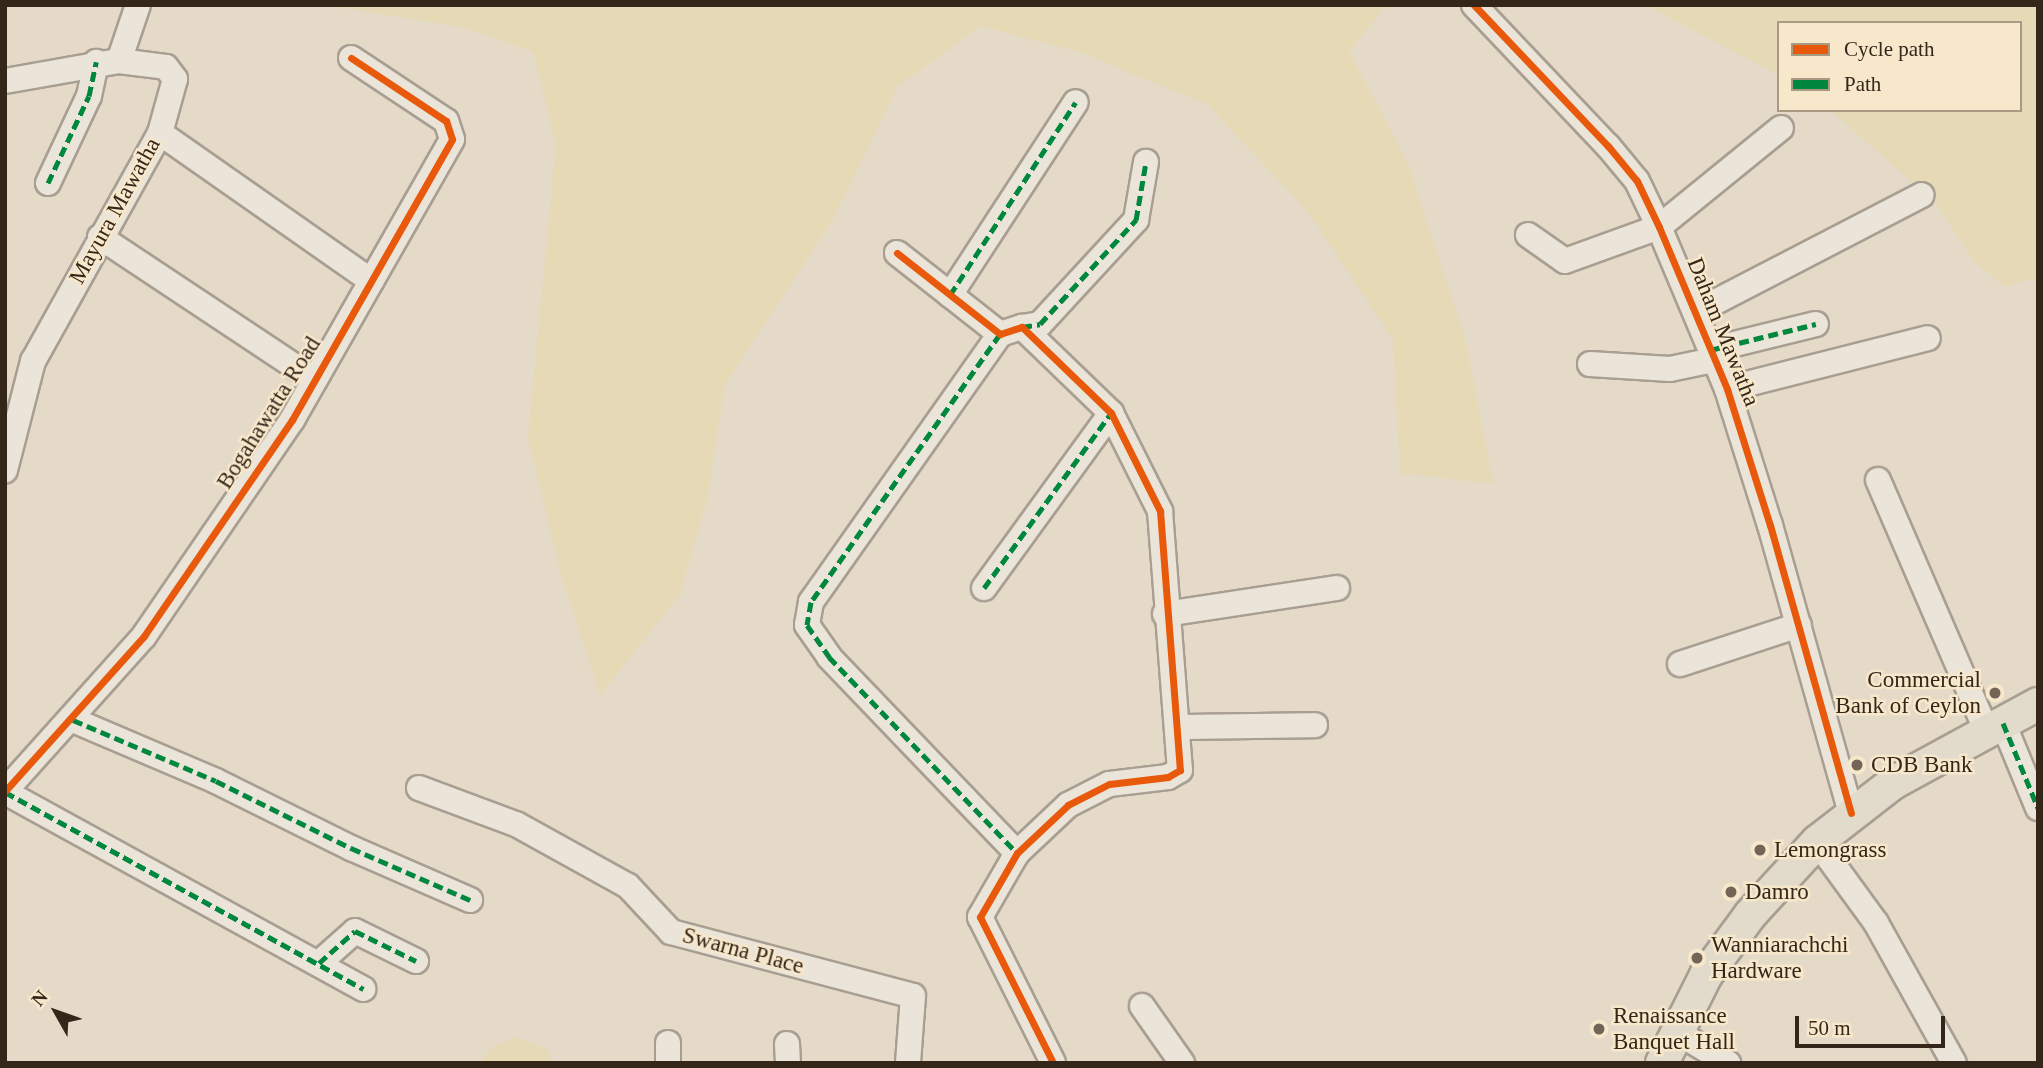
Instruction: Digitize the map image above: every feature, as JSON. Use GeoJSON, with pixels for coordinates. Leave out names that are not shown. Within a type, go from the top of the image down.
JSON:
{"type":"FeatureCollection","features":[{"type":"Feature","properties":{"kind":"main road"},"geometry":{"type":"LineString","coordinates":[[1662,1063],[1706,975],[1750,915],[1817,842],[1893,783],[2038,705]]}},
{"type":"Feature","properties":{"kind":"street"},"geometry":{"type":"LineString","coordinates":[[48,183],[89,96],[138,5]]}},
{"type":"Feature","properties":{"kind":"street","name":"Daham Mawatha"},"geometry":{"type":"LineString","coordinates":[[1474,5],[1608,146],[1637,181],[1659,227],[1727,388],[1799,625],[1851,813]]}},
{"type":"Feature","properties":{"kind":"street","name":"Bogahawatta Road"},"geometry":{"type":"LineString","coordinates":[[5,791],[73,720],[144,636],[315,380],[452,139],[452,129],[446,121],[351,58]]}},
{"type":"Feature","properties":{"kind":"street","name":"Mayura Mawatha"},"geometry":{"type":"LineString","coordinates":[[5,81],[107,62],[173,71],[160,134],[33,361],[5,470]]}},
{"type":"Feature","properties":{"kind":"street"},"geometry":{"type":"LineString","coordinates":[[950,295],[1076,102]]}},
{"type":"Feature","properties":{"kind":"street"},"geometry":{"type":"LineString","coordinates":[[1528,235],[1565,261],[1659,227],[1781,128]]}},
{"type":"Feature","properties":{"kind":"street"},"geometry":{"type":"LineString","coordinates":[[160,134],[371,281]]}},
{"type":"Feature","properties":{"kind":"street"},"geometry":{"type":"LineString","coordinates":[[1017,853],[829,657],[807,625],[811,602],[1011,331],[1040,324],[1136,220],[1146,162]]}},
{"type":"Feature","properties":{"kind":"street"},"geometry":{"type":"LineString","coordinates":[[1696,312],[1922,195]]}},
{"type":"Feature","properties":{"kind":"street"},"geometry":{"type":"LineString","coordinates":[[100,237],[315,380]]}},
{"type":"Feature","properties":{"kind":"street"},"geometry":{"type":"LineString","coordinates":[[897,253],[950,295],[1011,331],[1111,413],[1160,511],[1169,670],[1178,727],[1180,770],[1168,777],[1109,784],[1068,805],[1017,853],[992,890],[980,917],[1053,1063]]}},
{"type":"Feature","properties":{"kind":"street"},"geometry":{"type":"LineString","coordinates":[[1590,364],[1671,369],[1816,324]]}},
{"type":"Feature","properties":{"kind":"street"},"geometry":{"type":"LineString","coordinates":[[1727,388],[1928,338]]}},
{"type":"Feature","properties":{"kind":"street"},"geometry":{"type":"LineString","coordinates":[[984,588],[1111,413]]}},
{"type":"Feature","properties":{"kind":"street"},"geometry":{"type":"LineString","coordinates":[[1878,480],[1995,728],[2038,808]]}},
{"type":"Feature","properties":{"kind":"street"},"geometry":{"type":"LineString","coordinates":[[1166,614],[1337,588]]}},
{"type":"Feature","properties":{"kind":"street"},"geometry":{"type":"LineString","coordinates":[[1680,664],[1799,625]]}},
{"type":"Feature","properties":{"kind":"street"},"geometry":{"type":"LineString","coordinates":[[73,720],[216,781],[351,848],[470,900]]}},
{"type":"Feature","properties":{"kind":"street"},"geometry":{"type":"LineString","coordinates":[[1178,727],[1315,725]]}},
{"type":"Feature","properties":{"kind":"street","name":"Swarna Place"},"geometry":{"type":"LineString","coordinates":[[419,788],[516,824],[628,886],[671,932],[913,996],[908,1063]]}},
{"type":"Feature","properties":{"kind":"street"},"geometry":{"type":"LineString","coordinates":[[5,791],[363,989]]}},
{"type":"Feature","properties":{"kind":"street"},"geometry":{"type":"LineString","coordinates":[[1817,842],[1876,923],[1954,1063]]}},
{"type":"Feature","properties":{"kind":"street"},"geometry":{"type":"LineString","coordinates":[[319,963],[355,931],[416,961]]}},
{"type":"Feature","properties":{"kind":"street"},"geometry":{"type":"LineString","coordinates":[[1142,1006],[1182,1063]]}},
{"type":"Feature","properties":{"kind":"street"},"geometry":{"type":"LineString","coordinates":[[1677,1032],[1728,1063]]}},
{"type":"Feature","properties":{"kind":"shaded area"},"geometry":{"type":"Polygon","coordinates":[[[325,5],[1387,5],[1349,51],[1409,166],[1467,346],[1493,484],[1400,473],[1393,339],[1309,213],[1207,104],[1079,52],[980,26],[897,87],[835,216],[725,385],[707,500],[680,594],[600,695],[562,579],[528,438],[556,145],[533,52],[461,27],[325,5]]]}},
{"type":"Feature","properties":{"kind":"shaded area"},"geometry":{"type":"Polygon","coordinates":[[[1645,5],[2032,5],[2038,12],[2038,277],[2005,287],[1975,263],[1935,202],[1832,112],[2022,112],[2022,21],[1777,21],[1777,74],[1645,5]]]}},
{"type":"Feature","properties":{"kind":"shaded area"},"geometry":{"type":"Polygon","coordinates":[[[517,1037],[548,1050],[551,1063],[480,1063],[493,1047],[517,1037]]]}},
{"type":"Feature","properties":{"kind":"marked path"},"geometry":{"type":"LineString","coordinates":[[48,183],[89,96],[96,62]]}},
{"type":"Feature","properties":{"kind":"marked path"},"geometry":{"type":"LineString","coordinates":[[950,295],[1076,102]]}},
{"type":"Feature","properties":{"kind":"marked path"},"geometry":{"type":"LineString","coordinates":[[1022,327],[1040,324],[1136,220],[1146,162]]}},
{"type":"Feature","properties":{"kind":"marked path"},"geometry":{"type":"LineString","coordinates":[[1710,350],[1816,324]]}},
{"type":"Feature","properties":{"kind":"marked path"},"geometry":{"type":"LineString","coordinates":[[1000,334],[811,602],[807,625],[829,657],[1017,853]]}},
{"type":"Feature","properties":{"kind":"marked path"},"geometry":{"type":"LineString","coordinates":[[984,588],[1111,413]]}},
{"type":"Feature","properties":{"kind":"marked path"},"geometry":{"type":"LineString","coordinates":[[73,720],[216,781],[351,848],[470,900]]}},
{"type":"Feature","properties":{"kind":"marked path"},"geometry":{"type":"LineString","coordinates":[[2003,723],[2038,808]]}},
{"type":"Feature","properties":{"kind":"marked path"},"geometry":{"type":"LineString","coordinates":[[5,792],[363,989]]}},
{"type":"Feature","properties":{"kind":"marked path"},"geometry":{"type":"LineString","coordinates":[[319,963],[355,931],[416,961]]}},
{"type":"Feature","properties":{"kind":"cycle path"},"geometry":{"type":"LineString","coordinates":[[1474,5],[1608,146],[1637,181],[1659,227],[1727,389],[1770,525],[1851,813]]}},
{"type":"Feature","properties":{"kind":"cycle path"},"geometry":{"type":"LineString","coordinates":[[5,791],[144,636],[292,420],[452,139],[446,121],[351,58]]}},
{"type":"Feature","properties":{"kind":"cycle path"},"geometry":{"type":"LineString","coordinates":[[897,253],[1000,334],[1022,327],[1111,413],[1160,511],[1180,770],[1168,777],[1109,784],[1068,805],[1017,853],[980,917],[1053,1063]]}},
{"type":"Feature","properties":{"kind":"place","name":"Commercial Bank of Ceylon"},"geometry":{"type":"Point","coordinates":[1995,693]}},
{"type":"Feature","properties":{"kind":"place","name":"CDB Bank"},"geometry":{"type":"Point","coordinates":[1857,765]}},
{"type":"Feature","properties":{"kind":"place","name":"Lemongrass"},"geometry":{"type":"Point","coordinates":[1760,850]}},
{"type":"Feature","properties":{"kind":"place","name":"Damro"},"geometry":{"type":"Point","coordinates":[1731,892]}},
{"type":"Feature","properties":{"kind":"place","name":"Wanniarachchi Hardware"},"geometry":{"type":"Point","coordinates":[1697,958]}},
{"type":"Feature","properties":{"kind":"place","name":"Renaissance Banquet Hall"},"geometry":{"type":"Point","coordinates":[1599,1029]}}]}
